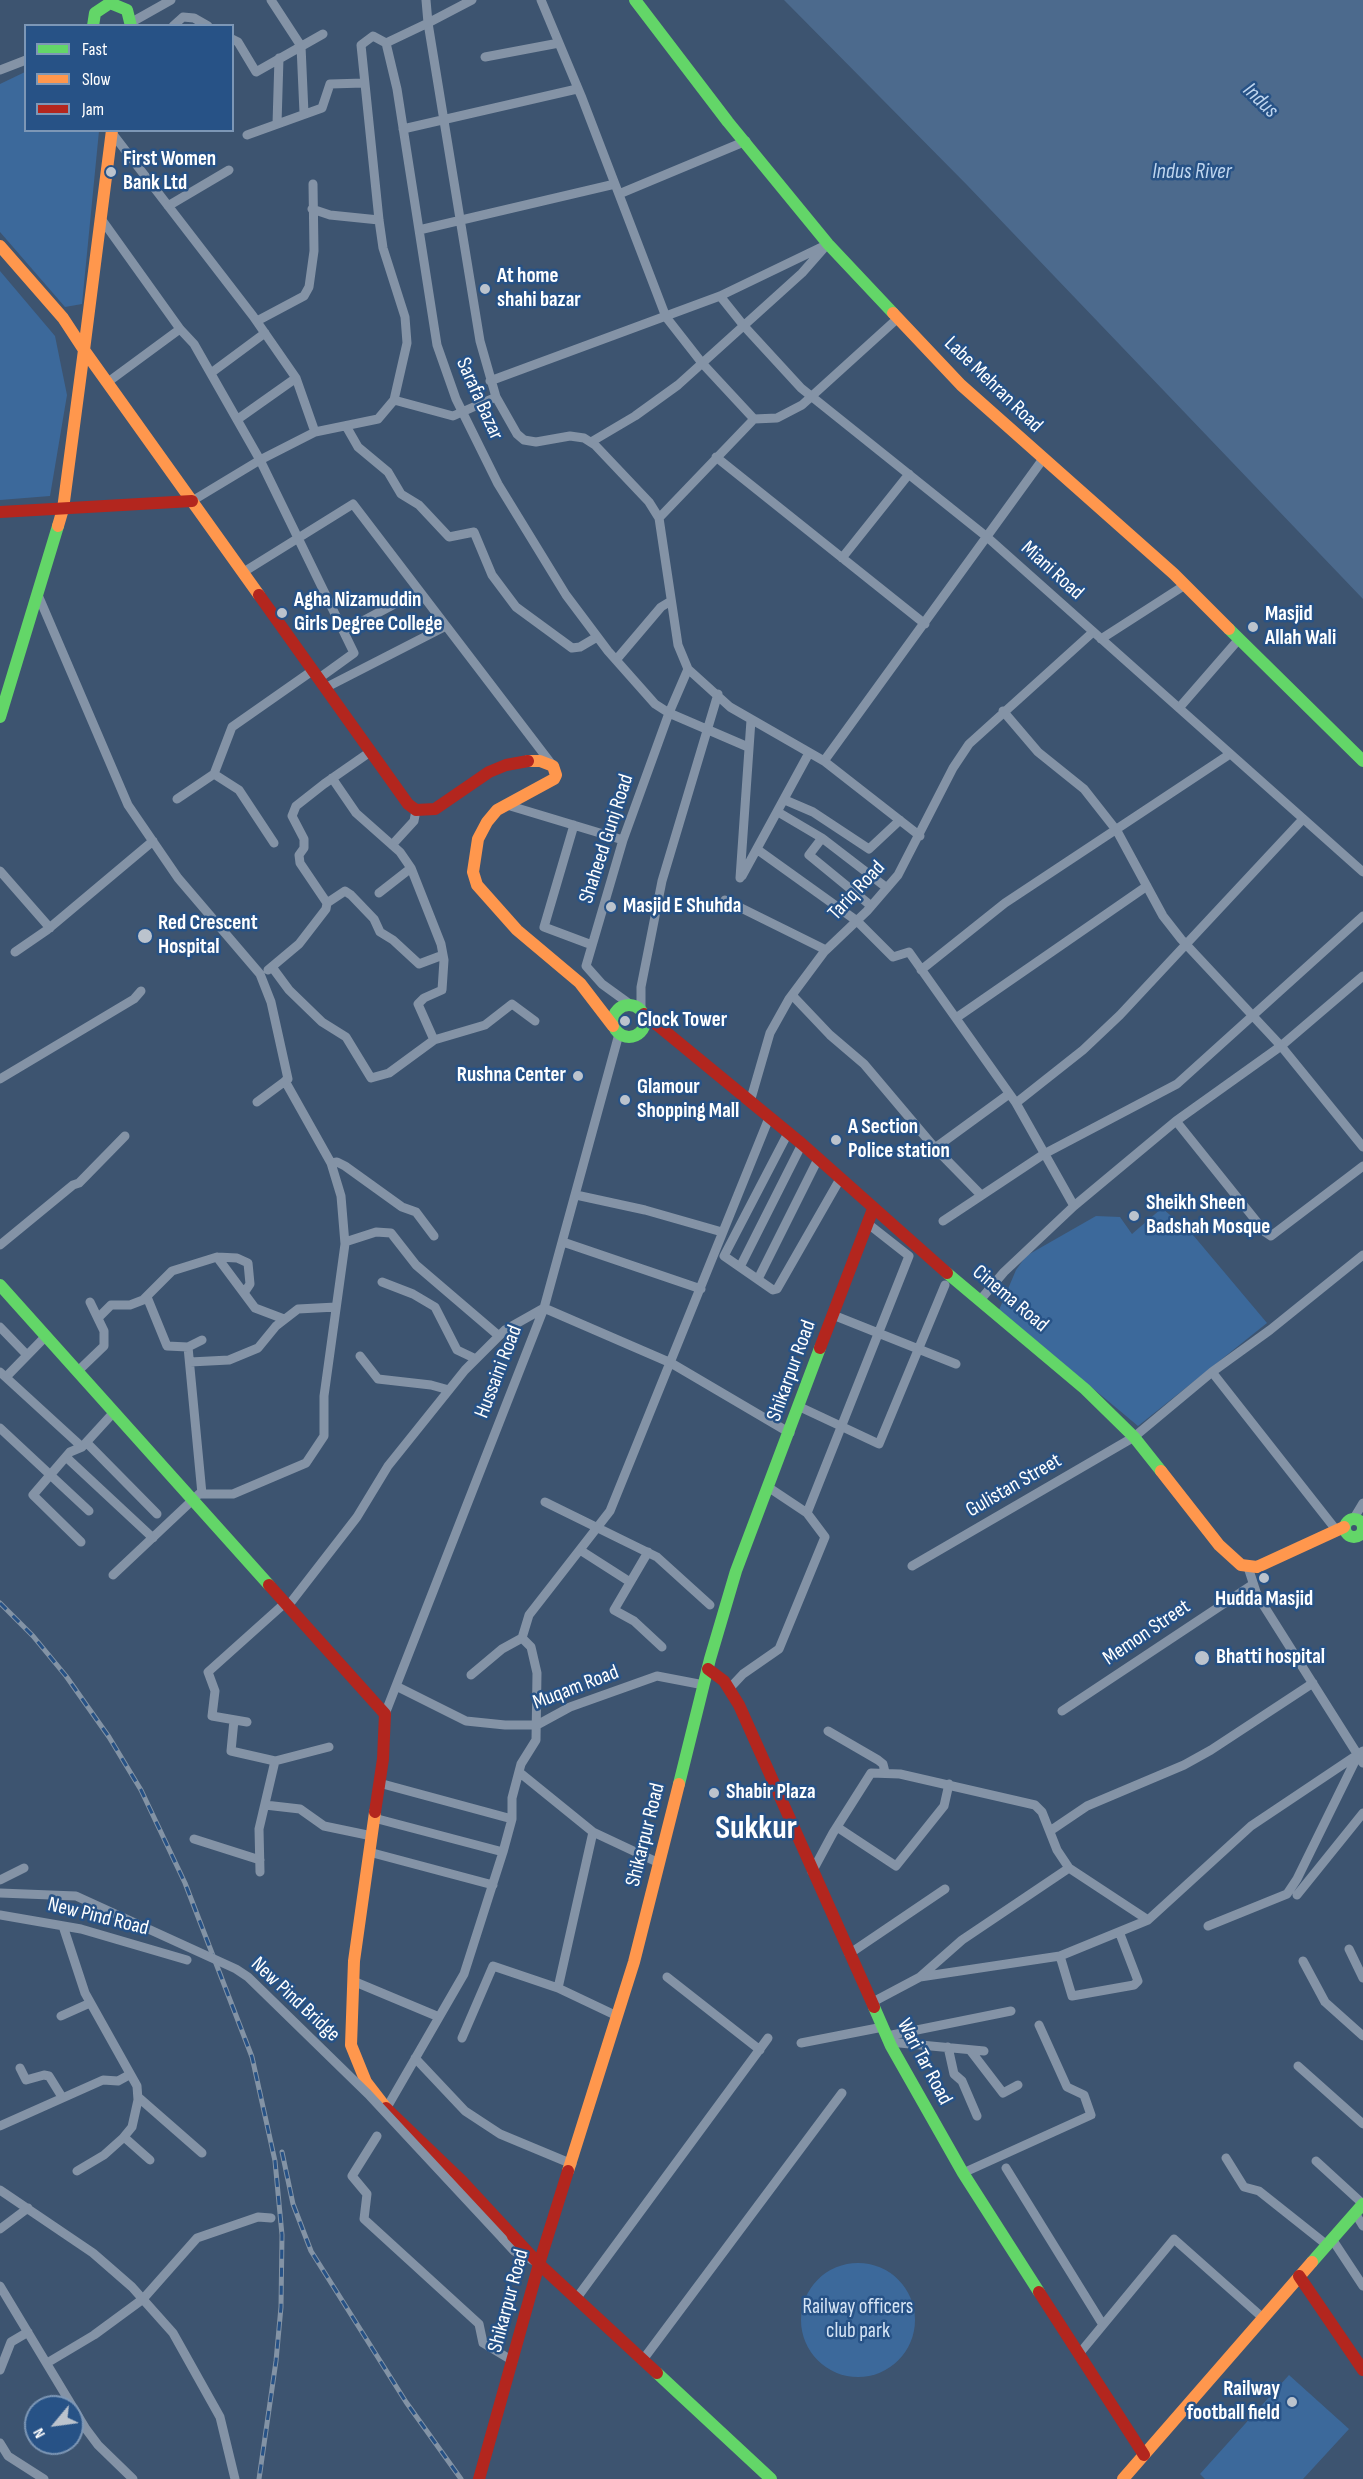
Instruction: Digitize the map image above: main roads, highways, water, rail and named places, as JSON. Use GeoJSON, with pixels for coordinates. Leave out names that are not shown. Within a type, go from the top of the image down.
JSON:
{"type":"FeatureCollection","features":[{"type":"Feature","properties":{"kind":"water","name":"Indus River"},"geometry":{"type":"Polygon","coordinates":[[[784,0],[1363,0],[1363,599],[967,185],[784,0]]]}},
{"type":"Feature","properties":{"kind":"railway"},"geometry":{"type":"LineString","coordinates":[[0,1603],[33,1636],[66,1676],[109,1737],[141,1790],[185,1883],[252,2057],[275,2161],[282,2235],[281,2307],[276,2361],[259,2479]]}},
{"type":"Feature","properties":{"kind":"railway"},"geometry":{"type":"LineString","coordinates":[[282,2152],[293,2204],[311,2251],[406,2402],[461,2479]]}},
{"type":"Feature","properties":{"kind":"place","name":"First Women Bank Ltd"},"geometry":{"type":"Point","coordinates":[111,172]}},
{"type":"Feature","properties":{"kind":"place","name":"At home shahi bazar"},"geometry":{"type":"Point","coordinates":[485,289]}},
{"type":"Feature","properties":{"kind":"place","name":"Agha Nizamuddin Girls Degree College"},"geometry":{"type":"Point","coordinates":[282,613]}},
{"type":"Feature","properties":{"kind":"place","name":"Masjid Allah Wali"},"geometry":{"type":"Point","coordinates":[1253,627]}},
{"type":"Feature","properties":{"kind":"place","name":"Masjid E Shuhda"},"geometry":{"type":"Point","coordinates":[611,907]}},
{"type":"Feature","properties":{"kind":"place","name":"Red Crescent Hospital"},"geometry":{"type":"Point","coordinates":[145,936]}},
{"type":"Feature","properties":{"kind":"place","name":"Clock Tower"},"geometry":{"type":"Point","coordinates":[625,1021]}},
{"type":"Feature","properties":{"kind":"place","name":"Rushna Center"},"geometry":{"type":"Point","coordinates":[578,1076]}},
{"type":"Feature","properties":{"kind":"place","name":"Glamour Shopping Mall"},"geometry":{"type":"Point","coordinates":[625,1100]}},
{"type":"Feature","properties":{"kind":"place","name":"A Section Police station"},"geometry":{"type":"Point","coordinates":[836,1140]}},
{"type":"Feature","properties":{"kind":"place","name":"Sheikh Sheen Badshah Mosque"},"geometry":{"type":"Point","coordinates":[1134,1216]}},
{"type":"Feature","properties":{"kind":"place","name":"Hudda Masjid"},"geometry":{"type":"Point","coordinates":[1264,1578]}},
{"type":"Feature","properties":{"kind":"place","name":"Bhatti hospital"},"geometry":{"type":"Point","coordinates":[1202,1658]}},
{"type":"Feature","properties":{"kind":"place","name":"Shabir Plaza"},"geometry":{"type":"Point","coordinates":[714,1793]}},
{"type":"Feature","properties":{"kind":"place","name":"Railway football field"},"geometry":{"type":"Point","coordinates":[1292,2402]}},
{"type":"Feature","properties":{"kind":"district","name":"Sukkur"},"geometry":{"type":"Point","coordinates":[756,1830]}},
{"type":"Feature","properties":{"kind":"water label","name":"Indus"},"geometry":{"type":"Point","coordinates":[1260,101]}},
{"type":"Feature","properties":{"kind":"park label","name":"Railway officers club park"},"geometry":{"type":"Point","coordinates":[858,2320]}}]}
